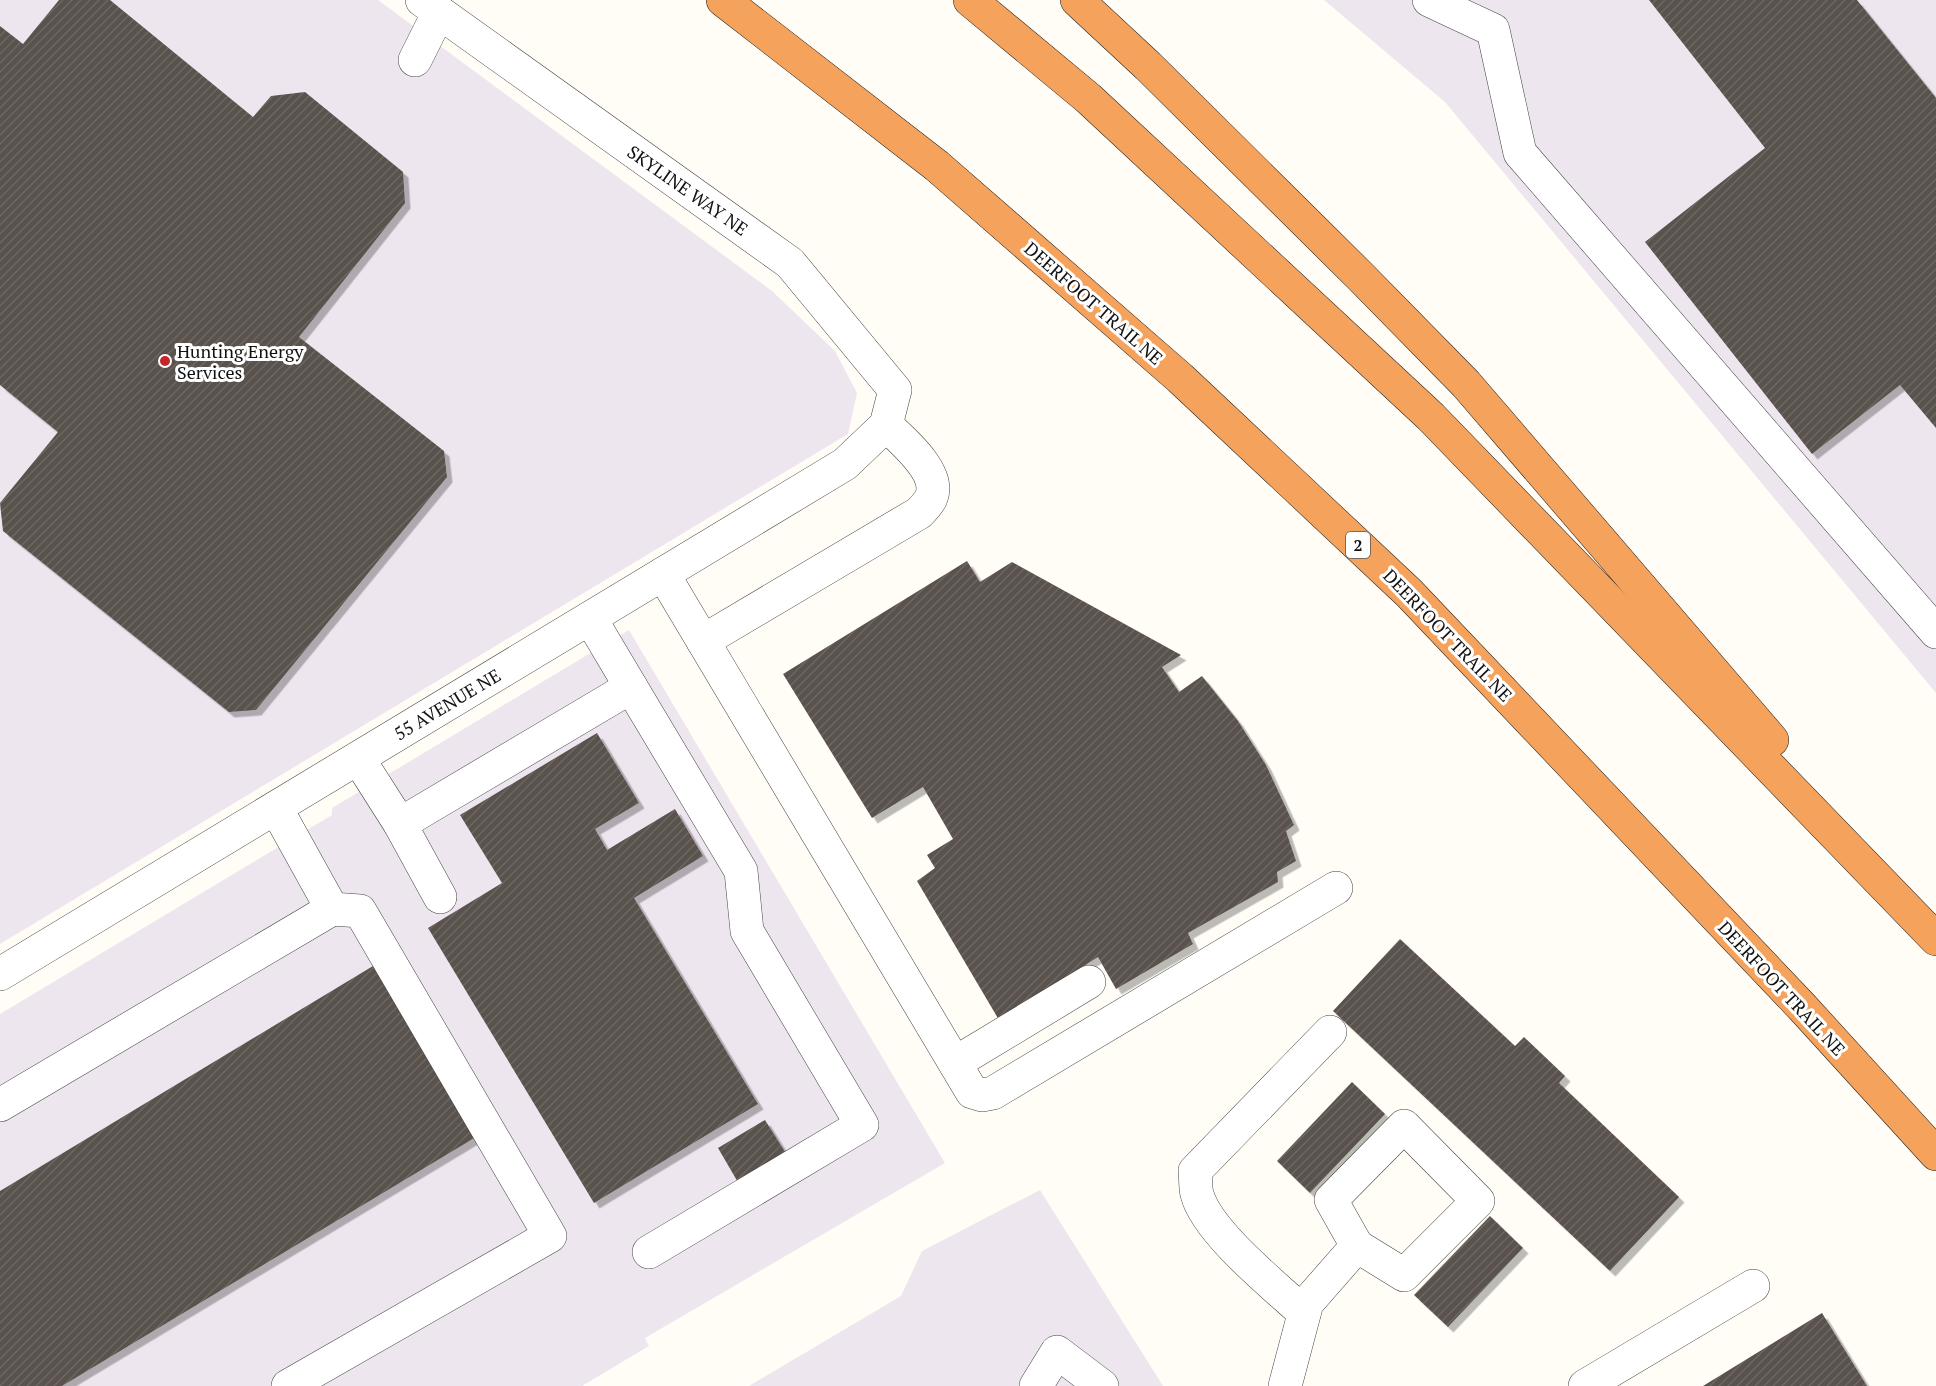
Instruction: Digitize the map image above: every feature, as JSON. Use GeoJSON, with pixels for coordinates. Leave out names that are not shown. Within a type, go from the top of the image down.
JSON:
{"type":"FeatureCollection","features":[{"type":"Feature","properties":{"kind":"highway","name":"DEERFOOT TRAIL NE"},"geometry":{"type":"LineString","coordinates":[[723,0],[937,166],[1180,378],[1409,593],[1795,1000],[1935,1153]]}},
{"type":"Feature","properties":{"kind":"highway"},"geometry":{"type":"LineString","coordinates":[[970,0],[1088,98],[1431,417],[1936,939]]}},
{"type":"Feature","properties":{"kind":"highway"},"geometry":{"type":"LineString","coordinates":[[1077,0],[1148,66],[1361,276],[1466,384],[1936,930]]}},
{"type":"Feature","properties":{"kind":"street"},"geometry":{"type":"LineString","coordinates":[[1429,0],[1493,30],[1520,153],[1936,632]]}},
{"type":"Feature","properties":{"kind":"street"},"geometry":{"type":"LineString","coordinates":[[415,60],[431,6]]}},
{"type":"Feature","properties":{"kind":"street","name":"SKYLINE WAY NE"},"geometry":{"type":"LineString","coordinates":[[431,6],[790,262],[895,390],[886,425]]}},
{"type":"Feature","properties":{"kind":"street"},"geometry":{"type":"LineString","coordinates":[[703,641],[919,513],[932,497],[931,478],[916,454],[886,425]]}},
{"type":"Feature","properties":{"kind":"street","name":"55 AVENUE NE"},"geometry":{"type":"LineString","coordinates":[[5,961],[276,808],[845,464],[886,425]]}},
{"type":"Feature","properties":{"kind":"street"},"geometry":{"type":"LineString","coordinates":[[663,574],[972,1092],[982,1095],[993,1093],[1336,888]]}},
{"type":"Feature","properties":{"kind":"street"},"geometry":{"type":"LineString","coordinates":[[590,618],[741,871],[747,931],[862,1125],[649,1252]]}},
{"type":"Feature","properties":{"kind":"street"},"geometry":{"type":"LineString","coordinates":[[400,824],[631,687]]}},
{"type":"Feature","properties":{"kind":"street"},"geometry":{"type":"LineString","coordinates":[[358,758],[400,824],[440,897]]}},
{"type":"Feature","properties":{"kind":"street"},"geometry":{"type":"LineString","coordinates":[[276,808],[332,909]]}},
{"type":"Feature","properties":{"kind":"street"},"geometry":{"type":"LineString","coordinates":[[0,1105],[332,909],[360,911],[549,1236],[288,1386]]}},
{"type":"Feature","properties":{"kind":"street"},"geometry":{"type":"LineString","coordinates":[[955,1063],[1089,982]]}},
{"type":"Feature","properties":{"kind":"street"},"geometry":{"type":"LineString","coordinates":[[1304,1313],[1236,1249],[1212,1223],[1197,1195],[1195,1171],[1330,1032]]}},
{"type":"Feature","properties":{"kind":"street"},"geometry":{"type":"LineString","coordinates":[[1404,1126],[1478,1201],[1404,1275],[1357,1246],[1332,1200],[1404,1126]]}},
{"type":"Feature","properties":{"kind":"street"},"geometry":{"type":"LineString","coordinates":[[1285,1386],[1307,1303],[1357,1246]]}},
{"type":"Feature","properties":{"kind":"street"},"geometry":{"type":"LineString","coordinates":[[1586,1386],[1753,1286]]}},
{"type":"Feature","properties":{"kind":"street"},"geometry":{"type":"LineString","coordinates":[[1036,1386],[1057,1352],[1102,1386]]}},
{"type":"Feature","properties":{"kind":"shaded area"},"geometry":{"type":"Polygon","coordinates":[[[0,0],[378,0],[772,291],[835,351],[857,393],[848,434],[0,944],[0,0]]]}},
{"type":"Feature","properties":{"kind":"shaded area"},"geometry":{"type":"Polygon","coordinates":[[[1324,0],[1936,0],[1936,693],[1445,102],[1324,0]]]}},
{"type":"Feature","properties":{"kind":"shaded area"},"geometry":{"type":"Polygon","coordinates":[[[629,630],[945,1163],[645,1338],[649,1346],[582,1386],[0,1386],[0,1014],[332,815],[332,808],[629,630]]]}},
{"type":"Feature","properties":{"kind":"shaded area"},"geometry":{"type":"Polygon","coordinates":[[[1040,1190],[1163,1386],[749,1386],[901,1296],[922,1251],[1040,1190]]]}},
{"type":"Feature","properties":{"kind":"building","name":"Hunting Energy Services"},"geometry":{"type":"Polygon","coordinates":[[[59,0],[110,0],[253,117],[271,96],[305,92],[403,172],[405,203],[299,337],[444,451],[447,477],[256,710],[229,712],[3,531],[0,503],[58,432],[0,385],[0,26],[23,44],[59,0]]]}},
{"type":"Feature","properties":{"kind":"building"},"geometry":{"type":"Polygon","coordinates":[[[1649,0],[1857,0],[1936,98],[1936,428],[1900,385],[1812,454],[1645,242],[1765,148],[1649,0]]]}},
{"type":"Feature","properties":{"kind":"building"},"geometry":{"type":"Polygon","coordinates":[[[967,561],[980,582],[1012,562],[1181,655],[1162,667],[1179,692],[1202,676],[1238,721],[1266,765],[1294,825],[1286,831],[1296,861],[1277,872],[1278,882],[1188,933],[1193,944],[1116,989],[1098,957],[999,1020],[917,881],[935,868],[927,855],[953,839],[923,787],[872,818],[783,674],[967,561]]]}},
{"type":"Feature","properties":{"kind":"building"},"geometry":{"type":"Polygon","coordinates":[[[597,733],[639,803],[595,829],[607,850],[675,809],[703,856],[634,898],[758,1104],[594,1203],[428,928],[502,883],[460,815],[597,733]]]}},
{"type":"Feature","properties":{"kind":"building"},"geometry":{"type":"Polygon","coordinates":[[[1400,939],[1515,1046],[1524,1037],[1565,1076],[1559,1083],[1679,1197],[1610,1271],[1333,1011],[1400,939]]]}},
{"type":"Feature","properties":{"kind":"building"},"geometry":{"type":"Polygon","coordinates":[[[378,963],[481,1134],[62,1386],[0,1386],[0,1191],[378,963]]]}},
{"type":"Feature","properties":{"kind":"building"},"geometry":{"type":"Polygon","coordinates":[[[1352,1082],[1385,1114],[1310,1193],[1277,1161],[1352,1082]]]}},
{"type":"Feature","properties":{"kind":"building"},"geometry":{"type":"Polygon","coordinates":[[[765,1120],[787,1155],[739,1184],[718,1148],[765,1120]]]}},
{"type":"Feature","properties":{"kind":"building"},"geometry":{"type":"Polygon","coordinates":[[[1490,1216],[1523,1248],[1448,1327],[1414,1295],[1490,1216]]]}},
{"type":"Feature","properties":{"kind":"building"},"geometry":{"type":"Polygon","coordinates":[[[1822,1313],[1867,1386],[1703,1386],[1822,1313]]]}},
{"type":"Feature","properties":{"kind":"place","name":"Hunting Energy Services"},"geometry":{"type":"Point","coordinates":[165,361]}}]}
